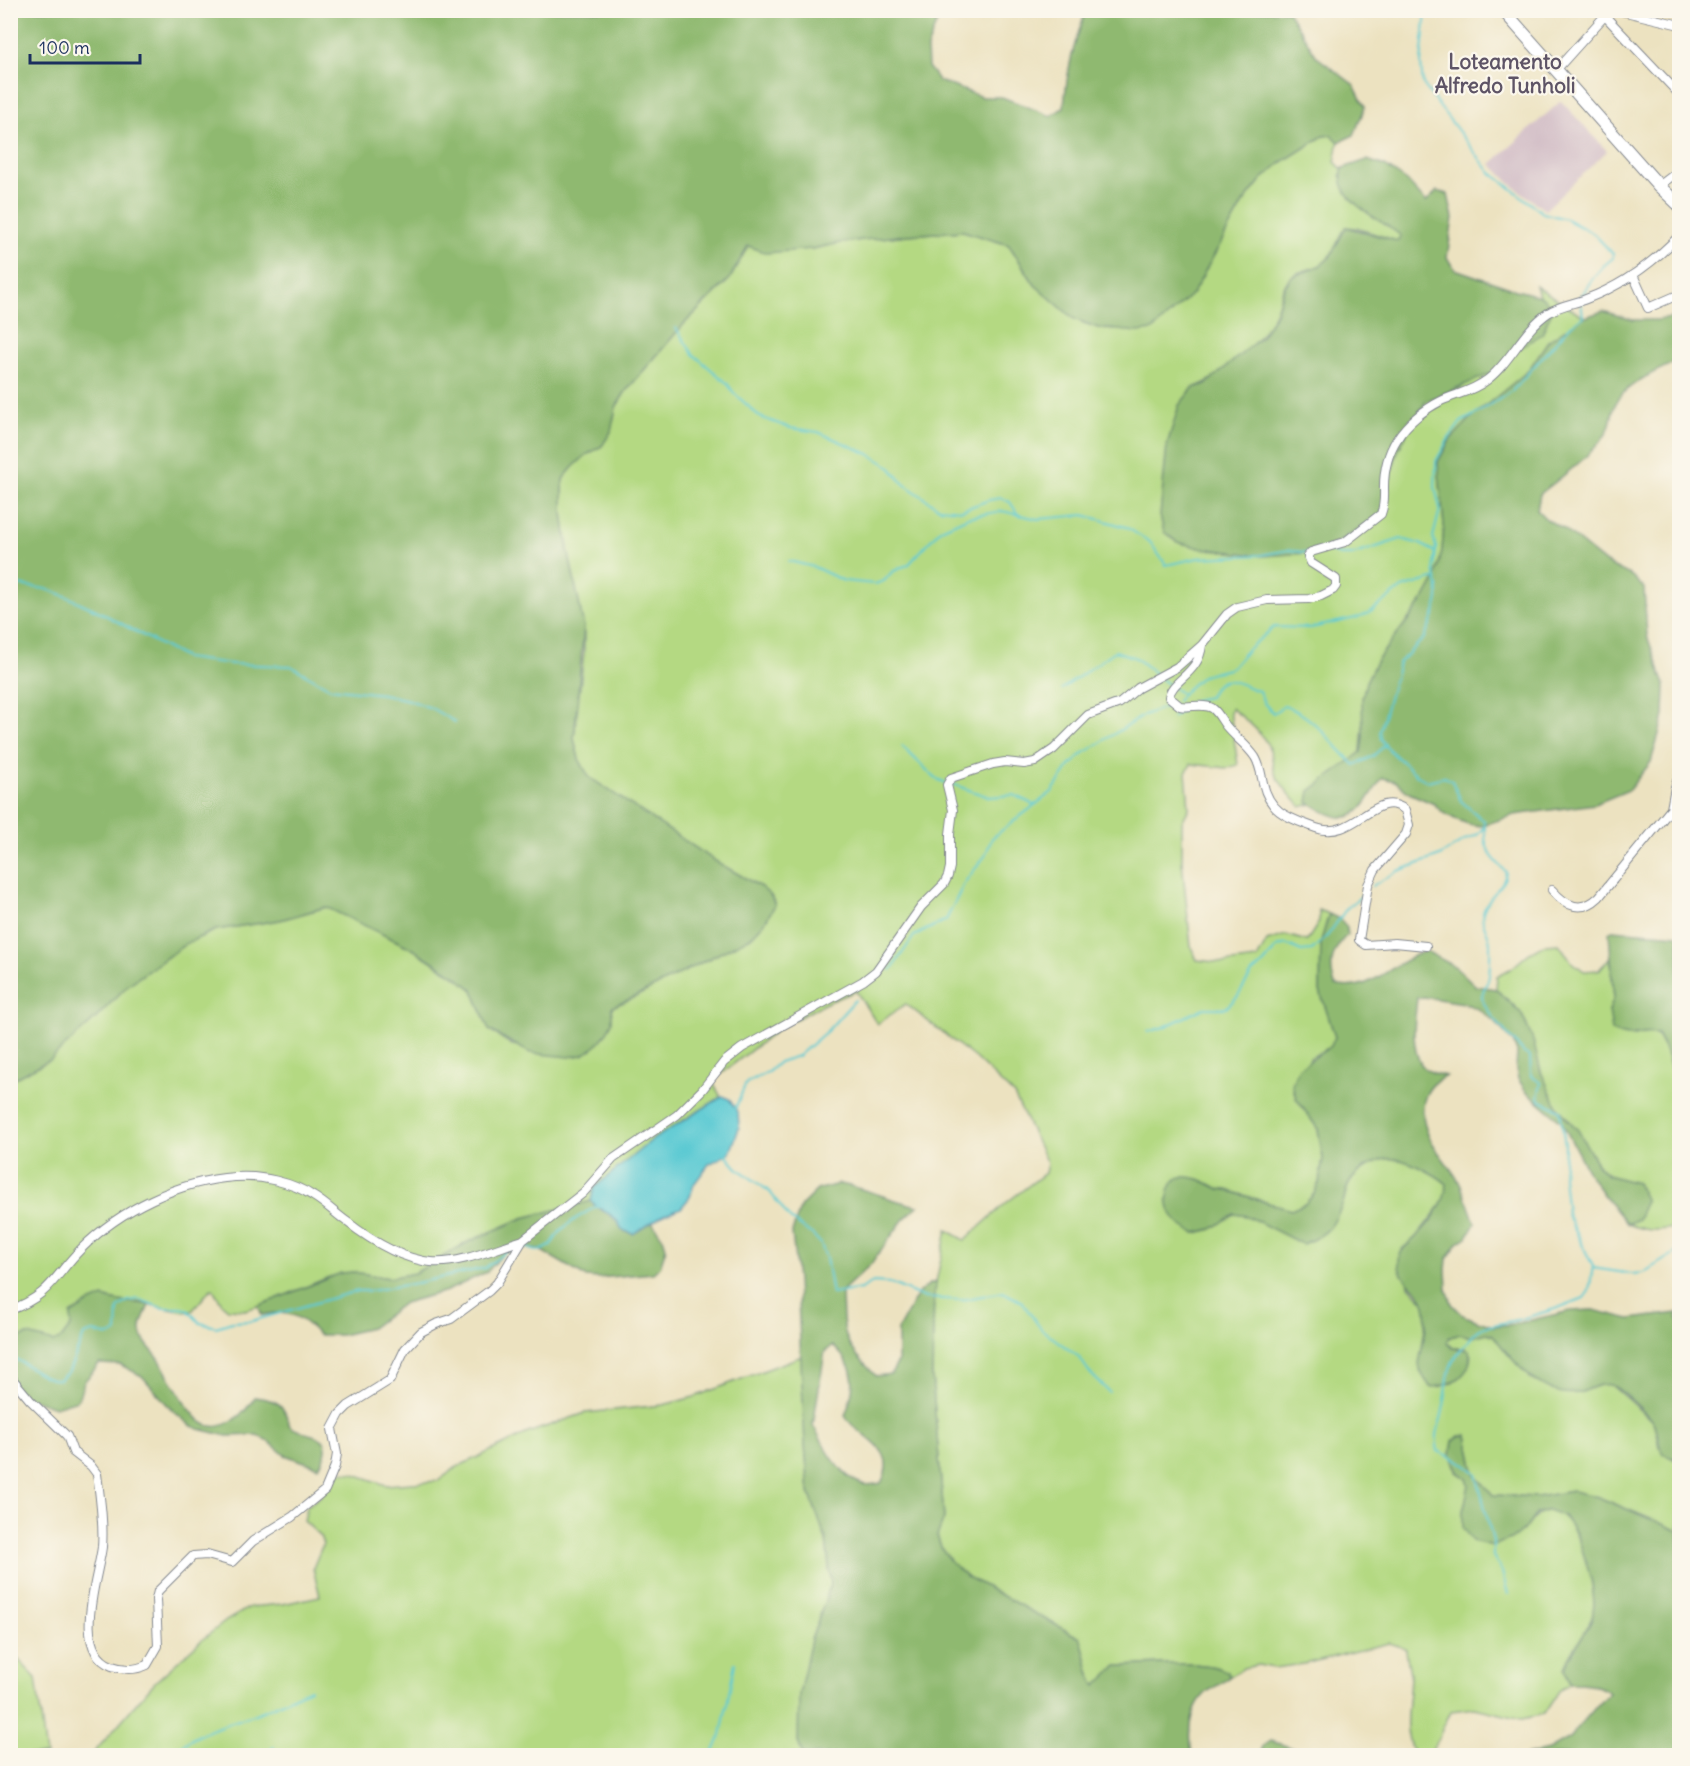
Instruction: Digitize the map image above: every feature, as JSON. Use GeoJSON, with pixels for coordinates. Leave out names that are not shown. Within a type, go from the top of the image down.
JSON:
{"type":"FeatureCollection","features":[{"type":"Feature","properties":{"kind":"main road"},"geometry":{"type":"LineString","coordinates":[[1503,10],[1659,186],[1680,206]]}},
{"type":"Feature","properties":{"kind":"street"},"geometry":{"type":"LineString","coordinates":[[1617,10],[1680,25]]}},
{"type":"Feature","properties":{"kind":"street"},"geometry":{"type":"LineString","coordinates":[[1557,69],[1607,13],[1680,95]]}},
{"type":"Feature","properties":{"kind":"street"},"geometry":{"type":"LineString","coordinates":[[1659,186],[1680,170]]}},
{"type":"Feature","properties":{"kind":"street"},"geometry":{"type":"LineString","coordinates":[[10,1376],[30,1400],[65,1434],[73,1452],[91,1466],[97,1474],[102,1540],[88,1622],[89,1630],[101,1660],[122,1669],[141,1668],[151,1662],[158,1646],[156,1599],[158,1591],[193,1556],[207,1556],[232,1562],[253,1541],[292,1517],[321,1494],[328,1486],[335,1466],[337,1454],[332,1429],[340,1414],[348,1406],[390,1380],[405,1349],[421,1332],[451,1319],[489,1291],[497,1283],[523,1240],[584,1193],[613,1159],[677,1115],[702,1090],[724,1062],[742,1048],[863,981],[876,971],[921,907],[944,884],[948,876],[953,810],[947,785],[951,778],[993,764],[1035,762],[1054,749],[1088,715],[1120,703],[1138,688],[1177,667],[1202,645],[1227,614],[1237,608],[1267,600],[1295,600],[1321,596],[1333,590],[1336,582],[1332,576],[1311,563],[1308,556],[1311,552],[1345,542],[1381,514],[1384,507],[1386,466],[1390,452],[1401,433],[1416,418],[1441,401],[1468,391],[1488,380],[1530,329],[1547,314],[1560,306],[1580,301],[1632,275],[1680,235]]}},
{"type":"Feature","properties":{"kind":"street"},"geometry":{"type":"LineString","coordinates":[[1632,275],[1648,308],[1680,294]]}},
{"type":"Feature","properties":{"kind":"street"},"geometry":{"type":"LineString","coordinates":[[1202,645],[1197,664],[1171,690],[1169,697],[1180,706],[1204,706],[1216,712],[1255,757],[1266,792],[1279,812],[1329,831],[1348,827],[1376,808],[1396,806],[1405,810],[1409,825],[1406,834],[1375,870],[1368,885],[1359,940],[1366,945],[1395,943],[1426,946]]}},
{"type":"Feature","properties":{"kind":"street"},"geometry":{"type":"LineString","coordinates":[[1552,890],[1568,905],[1593,902],[1671,809],[1674,787],[1680,773]]}},
{"type":"Feature","properties":{"kind":"street"},"geometry":{"type":"LineString","coordinates":[[10,1310],[44,1292],[81,1249],[127,1214],[167,1193],[235,1176],[273,1180],[305,1191],[382,1245],[423,1261],[447,1262],[523,1240]]}},
{"type":"Feature","properties":{"kind":"shaded area"},"geometry":{"type":"Polygon","coordinates":[[[1561,101],[1607,151],[1545,210],[1511,184],[1491,164],[1561,101]]]}},
{"type":"Feature","properties":{"kind":"green space"},"geometry":{"type":"Polygon","coordinates":[[[11,10],[946,11],[938,19],[927,48],[928,67],[939,81],[982,97],[1002,97],[1051,116],[1064,107],[1071,58],[1086,11],[1288,11],[1317,57],[1354,85],[1365,107],[1354,135],[1339,142],[1332,135],[1323,136],[1282,162],[1261,180],[1243,203],[1193,293],[1153,330],[1138,332],[1098,328],[1074,319],[1035,285],[1009,245],[963,231],[907,235],[767,253],[748,246],[730,278],[683,325],[626,391],[616,407],[611,432],[602,446],[586,455],[563,479],[563,513],[568,550],[584,627],[574,739],[579,759],[589,777],[717,862],[761,887],[771,896],[775,905],[765,922],[751,937],[612,1007],[612,1022],[596,1046],[583,1055],[569,1057],[530,1053],[489,1030],[473,990],[456,976],[413,949],[326,907],[280,920],[216,930],[187,943],[128,985],[50,1060],[11,1080],[11,10]]]}},
{"type":"Feature","properties":{"kind":"green space"},"geometry":{"type":"Polygon","coordinates":[[[1332,135],[1339,140],[1335,162],[1343,170],[1340,176],[1388,225],[1401,235],[1397,241],[1357,228],[1346,227],[1325,262],[1294,275],[1287,281],[1274,315],[1250,347],[1228,368],[1193,388],[1171,538],[1200,548],[1263,556],[1388,485],[1397,453],[1426,401],[1461,388],[1547,302],[1539,295],[1536,286],[1585,317],[1548,341],[1528,371],[1472,417],[1450,440],[1438,462],[1444,525],[1442,551],[1435,580],[1425,598],[1377,660],[1366,682],[1361,752],[1308,802],[1312,804],[1301,807],[1277,778],[1270,750],[1263,737],[1231,708],[1238,765],[1227,768],[1191,764],[1186,773],[1189,808],[1182,822],[1182,862],[1191,947],[1197,960],[1224,963],[1257,959],[1267,941],[1286,935],[1307,941],[1319,922],[1319,910],[1329,914],[1321,941],[1320,991],[1335,1037],[1331,1046],[1310,1058],[1296,1098],[1318,1129],[1323,1158],[1319,1183],[1314,1194],[1305,1204],[1291,1210],[1221,1190],[1198,1179],[1195,1233],[1212,1229],[1234,1214],[1247,1215],[1302,1244],[1325,1233],[1337,1216],[1350,1182],[1362,1170],[1388,1158],[1411,1163],[1447,1184],[1445,1200],[1416,1237],[1402,1249],[1409,1286],[1425,1303],[1427,1314],[1421,1354],[1438,1387],[1456,1381],[1467,1368],[1471,1355],[1465,1348],[1452,1348],[1447,1343],[1448,1338],[1460,1334],[1472,1337],[1487,1333],[1493,1335],[1531,1379],[1552,1390],[1567,1393],[1578,1393],[1603,1384],[1611,1385],[1651,1420],[1656,1428],[1660,1447],[1673,1459],[1679,1460],[1679,1531],[1598,1497],[1573,1491],[1537,1497],[1493,1495],[1474,1473],[1467,1435],[1453,1441],[1451,1456],[1457,1472],[1467,1479],[1470,1485],[1463,1511],[1527,1527],[1541,1513],[1554,1511],[1565,1519],[1575,1533],[1583,1551],[1593,1589],[1593,1614],[1567,1664],[1566,1673],[1570,1683],[1559,1691],[1544,1714],[1522,1719],[1475,1708],[1451,1711],[1430,1755],[1415,1755],[1410,1746],[1407,1726],[1410,1674],[1406,1650],[1389,1643],[1304,1664],[1274,1668],[1258,1665],[1244,1668],[1229,1677],[1228,1672],[1205,1665],[1117,1666],[1096,1687],[1090,1675],[1080,1638],[966,1576],[950,1561],[937,1536],[944,1518],[932,1376],[934,1292],[947,1230],[965,1240],[1006,1203],[1045,1173],[1047,1163],[1014,1095],[975,1058],[906,1004],[877,1024],[856,991],[824,1004],[781,1027],[712,1081],[721,1097],[652,1140],[594,1188],[591,1201],[523,1218],[468,1242],[415,1273],[389,1278],[353,1272],[329,1277],[245,1310],[228,1309],[213,1289],[192,1311],[184,1312],[137,1302],[71,1326],[62,1338],[53,1342],[28,1335],[11,1340],[11,1080],[50,1060],[128,985],[187,943],[216,930],[280,920],[327,907],[413,949],[456,977],[473,990],[489,1030],[512,1045],[583,1055],[605,1035],[611,1023],[612,1007],[751,937],[765,922],[775,904],[771,896],[761,887],[717,862],[589,777],[579,759],[574,739],[584,652],[584,627],[563,513],[563,479],[586,455],[602,446],[614,419],[616,407],[626,391],[683,325],[730,279],[748,246],[812,249],[845,242],[963,231],[1009,245],[1035,285],[1081,322],[1113,330],[1193,293],[1243,203],[1261,180],[1282,162],[1323,136],[1332,135]]]}},
{"type":"Feature","properties":{"kind":"green space"},"geometry":{"type":"Polygon","coordinates":[[[1367,160],[1385,166],[1407,181],[1426,202],[1437,191],[1448,194],[1453,218],[1447,258],[1455,269],[1540,296],[1547,302],[1551,313],[1542,334],[1514,351],[1497,371],[1426,401],[1397,453],[1388,485],[1385,513],[1322,552],[1263,556],[1200,548],[1177,542],[1164,532],[1160,516],[1167,445],[1179,405],[1193,388],[1206,384],[1261,337],[1276,313],[1284,288],[1291,277],[1321,265],[1330,257],[1346,227],[1397,241],[1401,236],[1361,208],[1345,190],[1342,180],[1343,168],[1367,160]]]}},
{"type":"Feature","properties":{"kind":"green space"},"geometry":{"type":"Polygon","coordinates":[[[1603,311],[1633,320],[1679,317],[1679,360],[1641,380],[1620,396],[1606,434],[1583,459],[1540,494],[1537,510],[1606,563],[1632,576],[1644,588],[1647,636],[1665,685],[1664,716],[1651,762],[1629,790],[1595,804],[1514,815],[1481,826],[1455,819],[1442,812],[1434,804],[1409,793],[1395,781],[1383,778],[1355,814],[1348,817],[1333,816],[1317,808],[1308,802],[1310,791],[1361,752],[1362,698],[1366,682],[1377,660],[1425,598],[1435,580],[1442,551],[1444,525],[1438,462],[1450,440],[1472,417],[1528,371],[1548,341],[1582,318],[1603,311]]]}},
{"type":"Feature","properties":{"kind":"green space"},"geometry":{"type":"Polygon","coordinates":[[[1329,914],[1340,919],[1347,927],[1347,935],[1338,946],[1333,958],[1332,971],[1335,985],[1348,987],[1371,981],[1426,951],[1456,967],[1476,986],[1496,989],[1521,1013],[1533,1040],[1541,1072],[1559,1110],[1578,1130],[1597,1164],[1607,1175],[1637,1183],[1646,1201],[1638,1219],[1628,1224],[1589,1174],[1561,1121],[1526,1091],[1518,1079],[1517,1052],[1513,1042],[1494,1021],[1478,1009],[1464,1003],[1417,998],[1415,1049],[1421,1064],[1426,1069],[1446,1076],[1430,1088],[1425,1096],[1423,1114],[1425,1124],[1432,1143],[1458,1180],[1475,1224],[1467,1237],[1458,1243],[1447,1259],[1447,1289],[1452,1304],[1463,1315],[1493,1326],[1515,1324],[1570,1311],[1593,1310],[1630,1319],[1679,1313],[1677,1318],[1680,1320],[1679,1460],[1664,1455],[1653,1423],[1637,1405],[1613,1386],[1601,1385],[1582,1392],[1555,1391],[1531,1377],[1493,1335],[1487,1333],[1472,1337],[1460,1334],[1448,1338],[1447,1343],[1452,1348],[1469,1350],[1468,1366],[1465,1373],[1453,1382],[1430,1387],[1419,1365],[1426,1327],[1425,1305],[1401,1273],[1399,1259],[1403,1250],[1436,1213],[1446,1192],[1447,1184],[1419,1167],[1388,1159],[1367,1167],[1350,1182],[1340,1209],[1325,1233],[1302,1244],[1247,1216],[1234,1214],[1212,1229],[1195,1233],[1181,1226],[1172,1215],[1168,1194],[1174,1181],[1181,1177],[1197,1179],[1221,1190],[1291,1210],[1305,1204],[1314,1194],[1319,1183],[1323,1158],[1318,1129],[1296,1098],[1292,1084],[1299,1068],[1331,1046],[1335,1037],[1320,991],[1321,941],[1329,914]]]}},
{"type":"Feature","properties":{"kind":"green space"},"geometry":{"type":"Polygon","coordinates":[[[1612,930],[1679,935],[1679,1091],[1664,1047],[1657,1034],[1626,1036],[1612,1031],[1609,1011],[1614,998],[1609,933],[1612,930]]]}},
{"type":"Feature","properties":{"kind":"green space"},"geometry":{"type":"Polygon","coordinates":[[[1559,944],[1571,961],[1584,971],[1599,970],[1610,957],[1614,998],[1609,1011],[1632,1037],[1647,1033],[1656,1034],[1664,1047],[1679,1091],[1679,1227],[1653,1230],[1628,1224],[1638,1219],[1629,1181],[1610,1175],[1593,1158],[1579,1133],[1549,1093],[1522,1015],[1496,990],[1497,976],[1544,945],[1559,944]]]}},
{"type":"Feature","properties":{"kind":"green space"},"geometry":{"type":"Polygon","coordinates":[[[838,1184],[918,1206],[903,1220],[871,1264],[842,1291],[843,1319],[844,1330],[851,1347],[865,1365],[876,1376],[891,1374],[898,1362],[898,1330],[919,1292],[936,1282],[932,1376],[944,1518],[937,1536],[950,1561],[966,1576],[1080,1638],[1090,1675],[1096,1686],[1117,1666],[1190,1664],[1205,1665],[1228,1672],[1229,1677],[1206,1693],[1196,1707],[1191,1731],[1192,1755],[803,1755],[798,1742],[799,1694],[811,1640],[831,1584],[826,1539],[809,1492],[797,1280],[792,1232],[801,1206],[817,1190],[838,1184]],[[833,1346],[825,1351],[813,1425],[833,1459],[846,1475],[864,1485],[881,1483],[886,1470],[886,1460],[882,1452],[845,1416],[853,1387],[851,1370],[833,1346]]]}},
{"type":"Feature","properties":{"kind":"green space"},"geometry":{"type":"Polygon","coordinates":[[[591,1201],[615,1219],[623,1231],[633,1234],[652,1222],[663,1238],[666,1248],[660,1267],[653,1273],[586,1277],[540,1250],[528,1248],[504,1253],[487,1272],[447,1291],[404,1303],[371,1328],[341,1335],[319,1335],[294,1316],[280,1313],[262,1315],[258,1306],[341,1273],[353,1272],[389,1278],[415,1273],[468,1242],[523,1218],[591,1201]]]}},
{"type":"Feature","properties":{"kind":"green space"},"geometry":{"type":"Polygon","coordinates":[[[103,1297],[149,1305],[141,1324],[144,1340],[161,1362],[187,1405],[203,1423],[216,1427],[224,1425],[243,1413],[255,1397],[270,1400],[279,1404],[290,1426],[324,1441],[325,1455],[319,1467],[285,1455],[257,1435],[227,1436],[190,1425],[171,1409],[142,1376],[121,1365],[99,1364],[84,1382],[78,1400],[55,1407],[23,1396],[11,1383],[10,1340],[28,1335],[54,1342],[62,1338],[71,1326],[71,1314],[103,1297]]]}},
{"type":"Feature","properties":{"kind":"green space"},"geometry":{"type":"Polygon","coordinates":[[[802,1356],[809,1492],[826,1539],[831,1585],[811,1640],[798,1742],[803,1755],[91,1756],[154,1683],[226,1621],[250,1607],[283,1604],[320,1596],[313,1568],[323,1544],[320,1536],[304,1521],[307,1506],[321,1496],[340,1472],[352,1473],[386,1485],[438,1481],[457,1467],[528,1433],[585,1413],[663,1405],[694,1397],[802,1356]]]}},
{"type":"Feature","properties":{"kind":"green space"},"geometry":{"type":"Polygon","coordinates":[[[1467,1435],[1474,1473],[1493,1495],[1537,1497],[1573,1491],[1598,1497],[1679,1531],[1679,1755],[1526,1755],[1548,1750],[1569,1738],[1608,1693],[1595,1685],[1570,1683],[1565,1669],[1592,1620],[1594,1603],[1592,1583],[1576,1533],[1564,1516],[1548,1510],[1536,1514],[1527,1527],[1515,1537],[1493,1546],[1472,1541],[1463,1528],[1463,1511],[1469,1485],[1467,1479],[1458,1472],[1451,1455],[1453,1441],[1459,1436],[1467,1435]]]}},
{"type":"Feature","properties":{"kind":"green space"},"geometry":{"type":"Polygon","coordinates":[[[10,1651],[36,1678],[46,1755],[11,1755],[10,1651]]]}},
{"type":"Feature","properties":{"kind":"green space"},"geometry":{"type":"Polygon","coordinates":[[[1270,1741],[1311,1755],[1260,1755],[1263,1746],[1270,1741]]]}},
{"type":"Feature","properties":{"kind":"water"},"geometry":{"type":"Polygon","coordinates":[[[723,1096],[729,1099],[738,1112],[739,1128],[730,1153],[709,1164],[694,1184],[690,1197],[681,1208],[665,1214],[633,1234],[622,1230],[611,1215],[591,1201],[594,1188],[652,1140],[723,1096]]]}},
{"type":"Feature","properties":{"kind":"waterway"},"geometry":{"type":"LineString","coordinates":[[1426,10],[1421,63],[1423,84],[1439,106],[1490,172],[1543,213],[1566,219],[1594,234],[1613,254],[1613,258],[1603,266],[1581,297]]}},
{"type":"Feature","properties":{"kind":"waterway"},"geometry":{"type":"LineString","coordinates":[[1508,1594],[1502,1572],[1493,1556],[1493,1541],[1476,1473],[1460,1461],[1438,1451],[1437,1435],[1449,1372],[1455,1357],[1482,1328],[1521,1319],[1584,1298],[1589,1291],[1593,1266],[1567,1214],[1563,1177],[1565,1146],[1560,1110],[1539,1100],[1541,1083],[1531,1076],[1530,1057],[1493,1018],[1482,997],[1490,971],[1490,943],[1483,912],[1488,901],[1503,882],[1506,872],[1487,848],[1484,821],[1461,801],[1452,781],[1444,777],[1427,781],[1418,776],[1387,748],[1381,739],[1380,731],[1399,663],[1424,638],[1435,613],[1438,586],[1434,571],[1436,547],[1433,537],[1440,509],[1435,487],[1436,461],[1461,422],[1512,391],[1571,325],[1583,317],[1581,302]]}},
{"type":"Feature","properties":{"kind":"waterway"},"geometry":{"type":"LineString","coordinates":[[676,328],[693,354],[727,383],[734,393],[760,417],[790,428],[818,432],[869,454],[889,466],[904,484],[939,508],[962,510],[1001,498],[1010,502],[1019,516]]}},
{"type":"Feature","properties":{"kind":"waterway"},"geometry":{"type":"LineString","coordinates":[[789,561],[814,567],[844,581],[875,584],[884,581],[892,572],[909,564],[941,529],[968,517],[1002,511],[1038,519],[1084,515],[1126,527],[1150,542],[1166,565],[1198,558],[1261,555],[1289,550],[1307,553]]}},
{"type":"Feature","properties":{"kind":"waterway"},"geometry":{"type":"LineString","coordinates":[[1328,551],[1341,555],[1352,555],[1401,539],[1420,544],[1436,552]]}},
{"type":"Feature","properties":{"kind":"waterway"},"geometry":{"type":"LineString","coordinates":[[1177,701],[1202,676],[1232,668],[1247,650],[1274,627],[1311,628],[1360,617],[1369,613],[1402,588],[1436,578]]}},
{"type":"Feature","properties":{"kind":"waterway"},"geometry":{"type":"LineString","coordinates":[[10,584],[46,589],[63,595],[96,610],[185,658],[232,664],[291,666],[330,688],[383,694],[409,700],[431,708],[455,722]]}},
{"type":"Feature","properties":{"kind":"waterway"},"geometry":{"type":"LineString","coordinates":[[1062,689],[1115,651],[1136,658],[1156,674]]}},
{"type":"Feature","properties":{"kind":"waterway"},"geometry":{"type":"LineString","coordinates":[[1160,678],[1182,694]]}},
{"type":"Feature","properties":{"kind":"waterway"},"geometry":{"type":"LineString","coordinates":[[1189,703],[1209,697],[1219,683],[1231,681],[1259,691],[1264,703],[1273,713],[1284,706],[1305,716],[1355,765],[1373,756],[1385,745]]}},
{"type":"Feature","properties":{"kind":"waterway"},"geometry":{"type":"LineString","coordinates":[[891,970],[914,936],[946,920],[965,882],[985,856],[992,838],[1052,792],[1069,767],[1084,753],[1144,715],[1173,704]]}},
{"type":"Feature","properties":{"kind":"waterway"},"geometry":{"type":"LineString","coordinates":[[1173,717],[1183,709]]}},
{"type":"Feature","properties":{"kind":"waterway"},"geometry":{"type":"LineString","coordinates":[[902,746],[935,778],[946,783]]}},
{"type":"Feature","properties":{"kind":"waterway"},"geometry":{"type":"LineString","coordinates":[[952,784],[989,797],[1014,795],[1034,805]]}},
{"type":"Feature","properties":{"kind":"waterway"},"geometry":{"type":"LineString","coordinates":[[1372,886],[1398,871],[1440,856],[1477,835],[1485,826]]}},
{"type":"Feature","properties":{"kind":"waterway"},"geometry":{"type":"LineString","coordinates":[[1148,1032],[1204,1008],[1226,1008],[1238,996],[1252,973],[1277,947],[1286,944],[1301,951],[1312,950],[1328,935],[1347,908],[1364,894]]}},
{"type":"Feature","properties":{"kind":"waterway"},"geometry":{"type":"LineString","coordinates":[[735,1109],[746,1083],[768,1072],[779,1062],[798,1056],[828,1030],[855,1000]]}},
{"type":"Feature","properties":{"kind":"waterway"},"geometry":{"type":"LineString","coordinates":[[724,1153],[737,1168],[770,1192],[790,1219],[813,1235],[821,1244],[826,1258],[832,1294],[861,1289],[873,1282],[890,1283],[925,1298],[961,1300],[1003,1292],[1022,1302],[1041,1329],[1079,1357],[1090,1373],[1109,1392]]}},
{"type":"Feature","properties":{"kind":"waterway"},"geometry":{"type":"LineString","coordinates":[[523,1246],[539,1251],[545,1249],[571,1222],[595,1207],[599,1207]]}},
{"type":"Feature","properties":{"kind":"waterway"},"geometry":{"type":"LineString","coordinates":[[10,1357],[48,1378],[60,1379],[69,1371],[84,1335],[93,1332],[110,1336],[117,1332],[118,1308],[128,1301],[138,1299],[162,1308],[187,1309],[200,1323],[216,1327],[232,1322],[252,1321],[357,1291],[417,1283],[485,1268],[511,1248]]}},
{"type":"Feature","properties":{"kind":"waterway"},"geometry":{"type":"LineString","coordinates":[[1593,1268],[1632,1274],[1643,1273],[1680,1250]]}},
{"type":"Feature","properties":{"kind":"waterway"},"geometry":{"type":"LineString","coordinates":[[712,1756],[721,1735],[735,1663]]}},
{"type":"Feature","properties":{"kind":"waterway"},"geometry":{"type":"LineString","coordinates":[[170,1756],[202,1734],[263,1711],[310,1689]]}},
{"type":"Feature","properties":{"kind":"waterway"},"geometry":{"type":"LineString","coordinates":[[261,1756],[274,1747]]}},
{"type":"Feature","properties":{"kind":"district","name":"Loteamento Alfredo Tunholi"},"geometry":{"type":"Point","coordinates":[1505,74]}}]}
